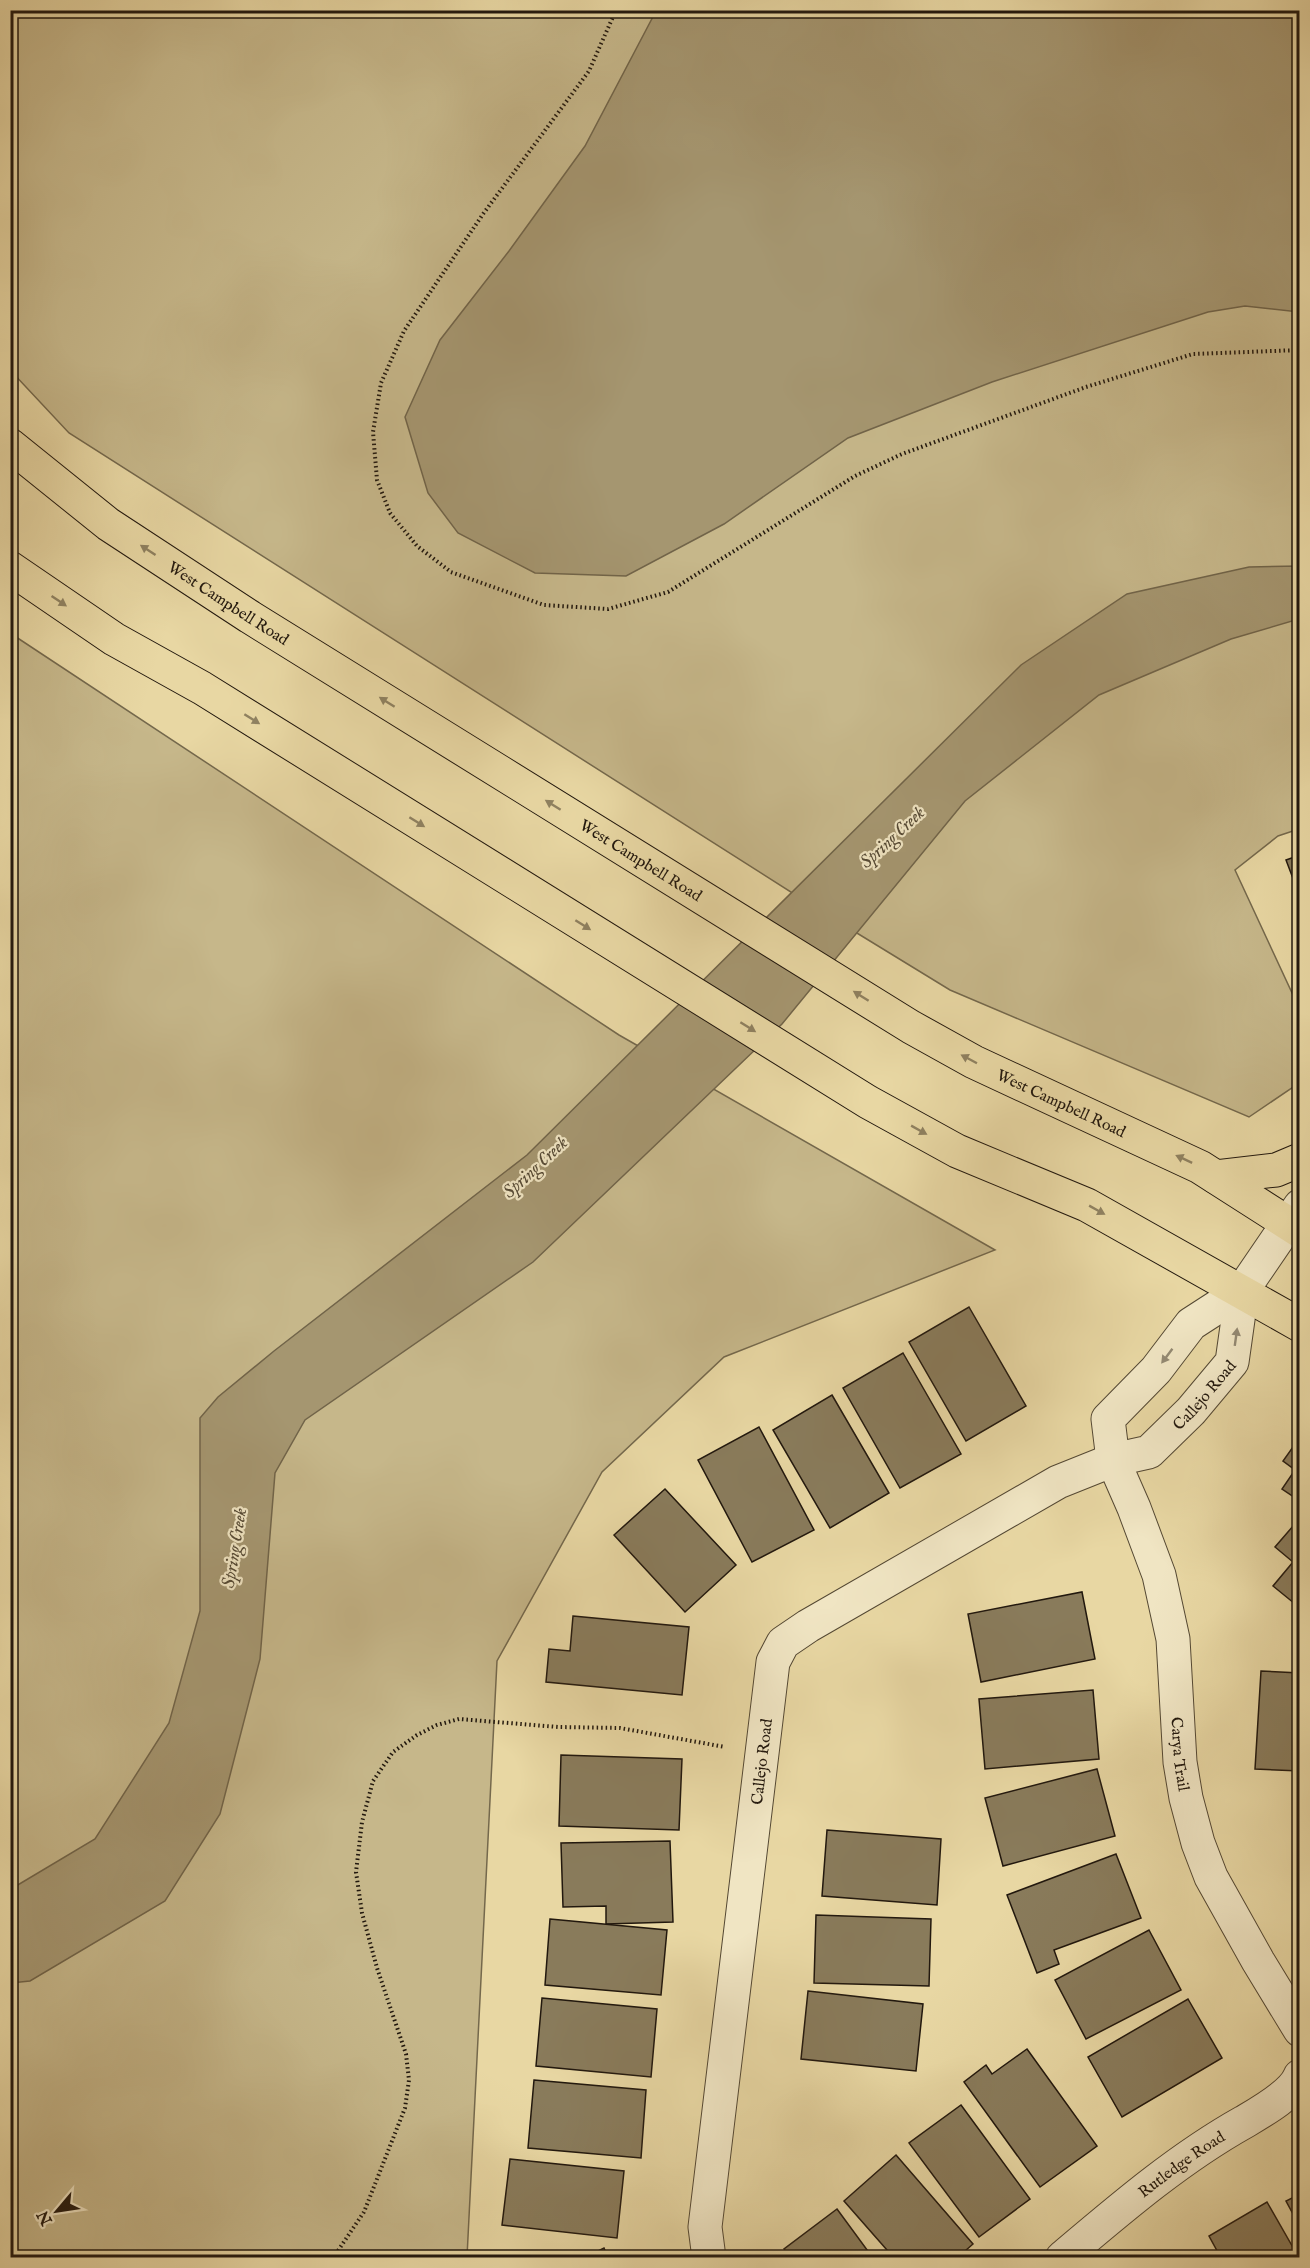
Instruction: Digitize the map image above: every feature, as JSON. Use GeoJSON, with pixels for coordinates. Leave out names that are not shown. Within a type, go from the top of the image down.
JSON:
{"type":"FeatureCollection","features":[{"type":"Feature","properties":{"kind":"main road","name":"West Campbell Road"},"geometry":{"type":"LineString","coordinates":[[10,445],[108,524],[250,616],[911,1027],[974,1062],[1200,1167],[1295,1220]]}},
{"type":"Feature","properties":{"kind":"main road"},"geometry":{"type":"LineString","coordinates":[[10,568],[114,639],[202,688],[868,1102],[957,1150],[1087,1205],[1299,1325]]}},
{"type":"Feature","properties":{"kind":"main road"},"geometry":{"type":"LineString","coordinates":[[1216,1177],[1276,1170],[1299,1160]]}},
{"type":"Feature","properties":{"kind":"street","name":"Callejo Road"},"geometry":{"type":"LineString","coordinates":[[1113,1460],[1108,1419],[1156,1370],[1191,1324],[1242,1291],[1295,1220]]}},
{"type":"Feature","properties":{"kind":"street","name":"Callejo Road"},"geometry":{"type":"LineString","coordinates":[[709,2258],[705,2227],[773,1662],[783,1643],[808,1626],[1059,1482],[1113,1460],[1149,1452],[1191,1411],[1232,1362],[1242,1291]]}},
{"type":"Feature","properties":{"kind":"street","name":"Carya Trail"},"geometry":{"type":"LineString","coordinates":[[1113,1460],[1159,1575],[1173,1640],[1180,1762],[1186,1798],[1198,1843],[1211,1877],[1299,2030]]}},
{"type":"Feature","properties":{"kind":"street","name":"Rutledge Road"},"geometry":{"type":"LineString","coordinates":[[1062,2258],[1140,2193],[1183,2161],[1222,2134],[1264,2111],[1297,2084],[1299,2076]]}},
{"type":"Feature","properties":{"kind":"path"},"geometry":{"type":"LineString","coordinates":[[616,10],[589,71],[483,214],[404,331],[381,383],[373,432],[377,480],[390,513],[417,546],[451,572],[544,605],[608,609],[668,592],[855,476],[902,454],[1086,387],[1193,354],[1299,350]]}},
{"type":"Feature","properties":{"kind":"path"},"geometry":{"type":"LineString","coordinates":[[333,2258],[364,2212],[405,2108],[409,2080],[406,2054],[377,1968],[362,1913],[356,1872],[363,1822],[373,1781],[393,1752],[427,1730],[459,1719],[558,1727],[620,1728],[725,1746]]}},
{"type":"Feature","properties":{"kind":"shaded area"},"geometry":{"type":"Polygon","coordinates":[[[11,11],[1299,11],[1299,829],[1278,836],[1235,870],[1299,1008],[1299,1083],[1249,1117],[950,990],[816,908],[69,433],[11,371],[11,11]]]}},
{"type":"Feature","properties":{"kind":"shaded area"},"geometry":{"type":"Polygon","coordinates":[[[10,633],[619,1035],[995,1250],[724,1357],[602,1472],[497,1661],[467,2257],[11,2257],[10,633]]]}},
{"type":"Feature","properties":{"kind":"water"},"geometry":{"type":"Polygon","coordinates":[[[656,11],[1299,11],[1299,312],[1245,306],[1208,312],[992,382],[848,438],[724,524],[626,576],[535,573],[458,533],[428,493],[405,417],[440,340],[509,251],[585,146],[656,11]]]}},
{"type":"Feature","properties":{"kind":"water","name":"Spring Creek"},"geometry":{"type":"Polygon","coordinates":[[[1299,566],[1299,619],[1231,639],[1099,695],[965,801],[782,1024],[533,1262],[305,1420],[275,1473],[260,1659],[220,1814],[165,1901],[30,1981],[11,1983],[11,1889],[95,1839],[169,1723],[200,1611],[200,1418],[218,1397],[527,1155],[1021,665],[1127,594],[1249,567],[1299,566]]]}},
{"type":"Feature","properties":{"kind":"building"},"geometry":{"type":"Polygon","coordinates":[[[1300,855],[1300,897],[1286,860],[1300,855]]]}},
{"type":"Feature","properties":{"kind":"building"},"geometry":{"type":"Polygon","coordinates":[[[969,1307],[1026,1406],[966,1441],[909,1342],[969,1307]]]}},
{"type":"Feature","properties":{"kind":"building"},"geometry":{"type":"Polygon","coordinates":[[[903,1353],[961,1454],[900,1488],[843,1388],[903,1353]]]}},
{"type":"Feature","properties":{"kind":"building"},"geometry":{"type":"Polygon","coordinates":[[[832,1395],[889,1493],[830,1528],[773,1430],[832,1395]]]}},
{"type":"Feature","properties":{"kind":"building"},"geometry":{"type":"Polygon","coordinates":[[[759,1427],[814,1530],[752,1562],[698,1460],[759,1427]]]}},
{"type":"Feature","properties":{"kind":"building"},"geometry":{"type":"Polygon","coordinates":[[[1300,1437],[1300,1501],[1282,1489],[1295,1470],[1283,1461],[1300,1437]]]}},
{"type":"Feature","properties":{"kind":"building"},"geometry":{"type":"Polygon","coordinates":[[[665,1489],[736,1565],[685,1612],[614,1535],[665,1489]]]}},
{"type":"Feature","properties":{"kind":"building"},"geometry":{"type":"Polygon","coordinates":[[[1300,1518],[1300,1608],[1273,1586],[1293,1562],[1275,1547],[1300,1518]]]}},
{"type":"Feature","properties":{"kind":"building"},"geometry":{"type":"Polygon","coordinates":[[[1082,1592],[1095,1659],[981,1682],[968,1614],[1082,1592]]]}},
{"type":"Feature","properties":{"kind":"building"},"geometry":{"type":"Polygon","coordinates":[[[573,1616],[689,1627],[682,1695],[546,1682],[549,1649],[570,1651],[573,1616]]]}},
{"type":"Feature","properties":{"kind":"building"},"geometry":{"type":"Polygon","coordinates":[[[1261,1671],[1300,1673],[1300,1771],[1255,1769],[1261,1671]]]}},
{"type":"Feature","properties":{"kind":"building"},"geometry":{"type":"Polygon","coordinates":[[[1093,1690],[1099,1759],[985,1769],[979,1699],[1093,1690]]]}},
{"type":"Feature","properties":{"kind":"building"},"geometry":{"type":"Polygon","coordinates":[[[561,1755],[682,1759],[679,1830],[559,1826],[561,1755]]]}},
{"type":"Feature","properties":{"kind":"building"},"geometry":{"type":"Polygon","coordinates":[[[1097,1769],[1115,1836],[1003,1866],[985,1798],[1097,1769]]]}},
{"type":"Feature","properties":{"kind":"building"},"geometry":{"type":"Polygon","coordinates":[[[827,1830],[941,1839],[937,1905],[822,1896],[827,1830]]]}},
{"type":"Feature","properties":{"kind":"building"},"geometry":{"type":"Polygon","coordinates":[[[670,1841],[673,1922],[606,1924],[606,1906],[563,1907],[561,1843],[670,1841]]]}},
{"type":"Feature","properties":{"kind":"building"},"geometry":{"type":"Polygon","coordinates":[[[1116,1854],[1141,1918],[1054,1950],[1059,1964],[1037,1973],[1007,1895],[1116,1854]]]}},
{"type":"Feature","properties":{"kind":"building"},"geometry":{"type":"Polygon","coordinates":[[[816,1915],[931,1919],[929,1986],[814,1983],[816,1915]]]}},
{"type":"Feature","properties":{"kind":"building"},"geometry":{"type":"Polygon","coordinates":[[[550,1919],[667,1930],[661,1995],[545,1985],[550,1919]]]}},
{"type":"Feature","properties":{"kind":"building"},"geometry":{"type":"Polygon","coordinates":[[[1149,1930],[1181,1990],[1086,2039],[1055,1980],[1149,1930]]]}},
{"type":"Feature","properties":{"kind":"building"},"geometry":{"type":"Polygon","coordinates":[[[808,1991],[923,2004],[916,2071],[801,2059],[808,1991]]]}},
{"type":"Feature","properties":{"kind":"building"},"geometry":{"type":"Polygon","coordinates":[[[542,1998],[657,2009],[651,2077],[536,2066],[542,1998]]]}},
{"type":"Feature","properties":{"kind":"building"},"geometry":{"type":"Polygon","coordinates":[[[1188,1999],[1222,2058],[1122,2117],[1088,2057],[1188,1999]]]}},
{"type":"Feature","properties":{"kind":"building"},"geometry":{"type":"Polygon","coordinates":[[[1027,2049],[1097,2146],[1040,2187],[964,2082],[986,2065],[992,2074],[1027,2049]]]}},
{"type":"Feature","properties":{"kind":"building"},"geometry":{"type":"Polygon","coordinates":[[[534,2080],[646,2090],[641,2158],[528,2148],[534,2080]]]}},
{"type":"Feature","properties":{"kind":"building"},"geometry":{"type":"Polygon","coordinates":[[[961,2105],[1030,2199],[979,2237],[909,2143],[961,2105]]]}},
{"type":"Feature","properties":{"kind":"building"},"geometry":{"type":"Polygon","coordinates":[[[896,2155],[973,2244],[957,2258],[894,2258],[844,2201],[896,2155]]]}},
{"type":"Feature","properties":{"kind":"building"},"geometry":{"type":"Polygon","coordinates":[[[510,2159],[624,2171],[617,2238],[502,2225],[510,2159]]]}},
{"type":"Feature","properties":{"kind":"building"},"geometry":{"type":"Polygon","coordinates":[[[1300,2194],[1300,2227],[1286,2201],[1300,2194]]]}},
{"type":"Feature","properties":{"kind":"building"},"geometry":{"type":"Polygon","coordinates":[[[1267,2202],[1299,2258],[1221,2258],[1209,2236],[1267,2202]]]}},
{"type":"Feature","properties":{"kind":"building"},"geometry":{"type":"Polygon","coordinates":[[[837,2209],[873,2258],[790,2258],[784,2249],[837,2209]]]}},
{"type":"Feature","properties":{"kind":"building"},"geometry":{"type":"Polygon","coordinates":[[[604,2248],[608,2258],[584,2258],[604,2248]]]}}]}
